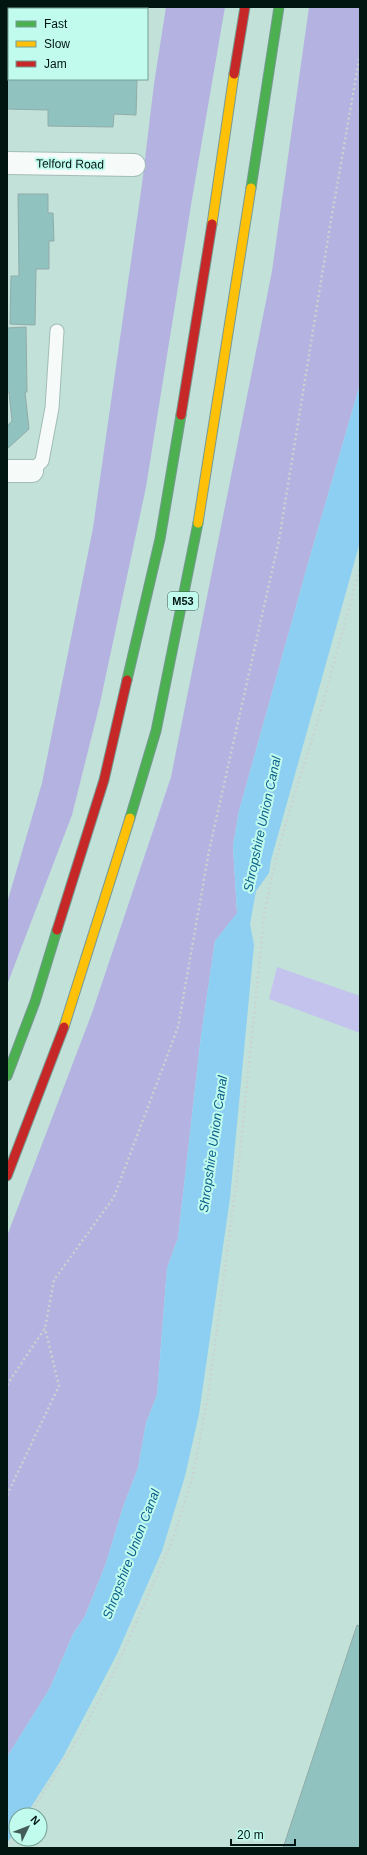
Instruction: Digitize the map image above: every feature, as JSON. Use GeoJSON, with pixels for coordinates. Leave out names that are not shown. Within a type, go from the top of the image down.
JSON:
{"type":"FeatureCollection","features":[{"type":"Feature","properties":{"kind":"highway"},"geometry":{"type":"LineString","coordinates":[[7,1076],[35,1002],[104,780],[155,562],[172,475],[186,376],[208,252],[226,120],[245,7]]}},
{"type":"Feature","properties":{"kind":"highway","name":"M53"},"geometry":{"type":"LineString","coordinates":[[7,1176],[66,1022],[115,868],[156,731],[192,557],[212,441],[279,7]]}},
{"type":"Feature","properties":{"kind":"street","name":"Telford Road"},"geometry":{"type":"LineString","coordinates":[[7,163],[134,165]]}},
{"type":"Feature","properties":{"kind":"street"},"geometry":{"type":"LineString","coordinates":[[7,471],[32,471]]}},
{"type":"Feature","properties":{"kind":"lane"},"geometry":{"type":"LineString","coordinates":[[32,471],[42,461],[52,408],[57,331]]}},
{"type":"Feature","properties":{"kind":"path"},"geometry":{"type":"LineString","coordinates":[[7,1495],[59,1386],[46,1328],[54,1280],[114,1198],[178,1026],[209,851],[279,540],[360,54]]}},
{"type":"Feature","properties":{"kind":"path"},"geometry":{"type":"LineString","coordinates":[[34,1807],[82,1732],[116,1668],[173,1539],[192,1479],[208,1397],[239,1163],[264,917],[269,886],[285,826],[318,719],[360,567]]}},
{"type":"Feature","properties":{"kind":"path"},"geometry":{"type":"LineString","coordinates":[[7,1385],[46,1328]]}},
{"type":"Feature","properties":{"kind":"shaded area"},"geometry":{"type":"Polygon","coordinates":[[[166,7],[225,7],[192,199],[146,487],[100,703],[72,815],[7,985],[7,903],[42,783],[93,528],[166,7]]]}},
{"type":"Feature","properties":{"kind":"shaded area"},"geometry":{"type":"Polygon","coordinates":[[[309,7],[360,7],[360,384],[239,811],[233,846],[237,914],[215,941],[201,1036],[178,1238],[167,1268],[157,1395],[146,1423],[138,1468],[123,1507],[106,1563],[85,1616],[73,1634],[50,1688],[7,1757],[7,1236],[92,1013],[171,777],[272,271],[309,7]]]}},
{"type":"Feature","properties":{"kind":"shaded area"},"geometry":{"type":"Polygon","coordinates":[[[277,967],[360,996],[360,1033],[269,999],[277,967]]]}},
{"type":"Feature","properties":{"kind":"water","name":"Shropshire Union Canal"},"geometry":{"type":"Polygon","coordinates":[[[360,384],[360,542],[271,860],[269,873],[256,891],[250,924],[254,945],[230,1198],[199,1414],[185,1476],[162,1551],[117,1654],[63,1757],[31,1807],[8,1807],[7,1843],[7,1757],[50,1688],[73,1634],[85,1616],[106,1563],[123,1507],[138,1468],[146,1423],[157,1395],[167,1268],[178,1238],[201,1036],[215,941],[237,913],[233,846],[239,811],[360,384]]]}},
{"type":"Feature","properties":{"kind":"building"},"geometry":{"type":"Polygon","coordinates":[[[7,79],[137,80],[136,115],[114,114],[113,127],[48,126],[48,110],[7,109],[7,79]]]}},
{"type":"Feature","properties":{"kind":"building"},"geometry":{"type":"Polygon","coordinates":[[[18,194],[48,194],[48,213],[53,213],[54,241],[49,241],[49,269],[36,269],[35,325],[10,324],[11,276],[19,276],[18,194]]]}},
{"type":"Feature","properties":{"kind":"building"},"geometry":{"type":"Polygon","coordinates":[[[26,327],[27,392],[25,392],[29,429],[7,449],[7,426],[12,421],[9,392],[7,392],[7,328],[26,327]]]}},
{"type":"Feature","properties":{"kind":"building"},"geometry":{"type":"Polygon","coordinates":[[[357,1625],[360,1626],[360,1848],[283,1848],[357,1625]]]}},
{"type":"Feature","properties":{"kind":"traffic: fast"},"geometry":{"type":"LineString","coordinates":[[251,188],[279,7]]}},
{"type":"Feature","properties":{"kind":"traffic: fast"},"geometry":{"type":"LineString","coordinates":[[127,680],[160,539],[181,415]]}},
{"type":"Feature","properties":{"kind":"traffic: fast"},"geometry":{"type":"LineString","coordinates":[[130,818],[156,731],[198,523]]}},
{"type":"Feature","properties":{"kind":"traffic: fast"},"geometry":{"type":"LineString","coordinates":[[7,1076],[35,1002],[57,930]]}},
{"type":"Feature","properties":{"kind":"traffic: slow"},"geometry":{"type":"LineString","coordinates":[[212,224],[234,74]]}},
{"type":"Feature","properties":{"kind":"traffic: slow"},"geometry":{"type":"LineString","coordinates":[[198,523],[251,188]]}},
{"type":"Feature","properties":{"kind":"traffic: slow"},"geometry":{"type":"LineString","coordinates":[[64,1027],[130,818]]}},
{"type":"Feature","properties":{"kind":"traffic: jam"},"geometry":{"type":"LineString","coordinates":[[234,74],[245,7]]}},
{"type":"Feature","properties":{"kind":"traffic: jam"},"geometry":{"type":"LineString","coordinates":[[181,415],[212,224]]}},
{"type":"Feature","properties":{"kind":"traffic: jam"},"geometry":{"type":"LineString","coordinates":[[57,930],[104,780],[127,680]]}},
{"type":"Feature","properties":{"kind":"traffic: jam"},"geometry":{"type":"LineString","coordinates":[[7,1176],[64,1027]]}}]}
